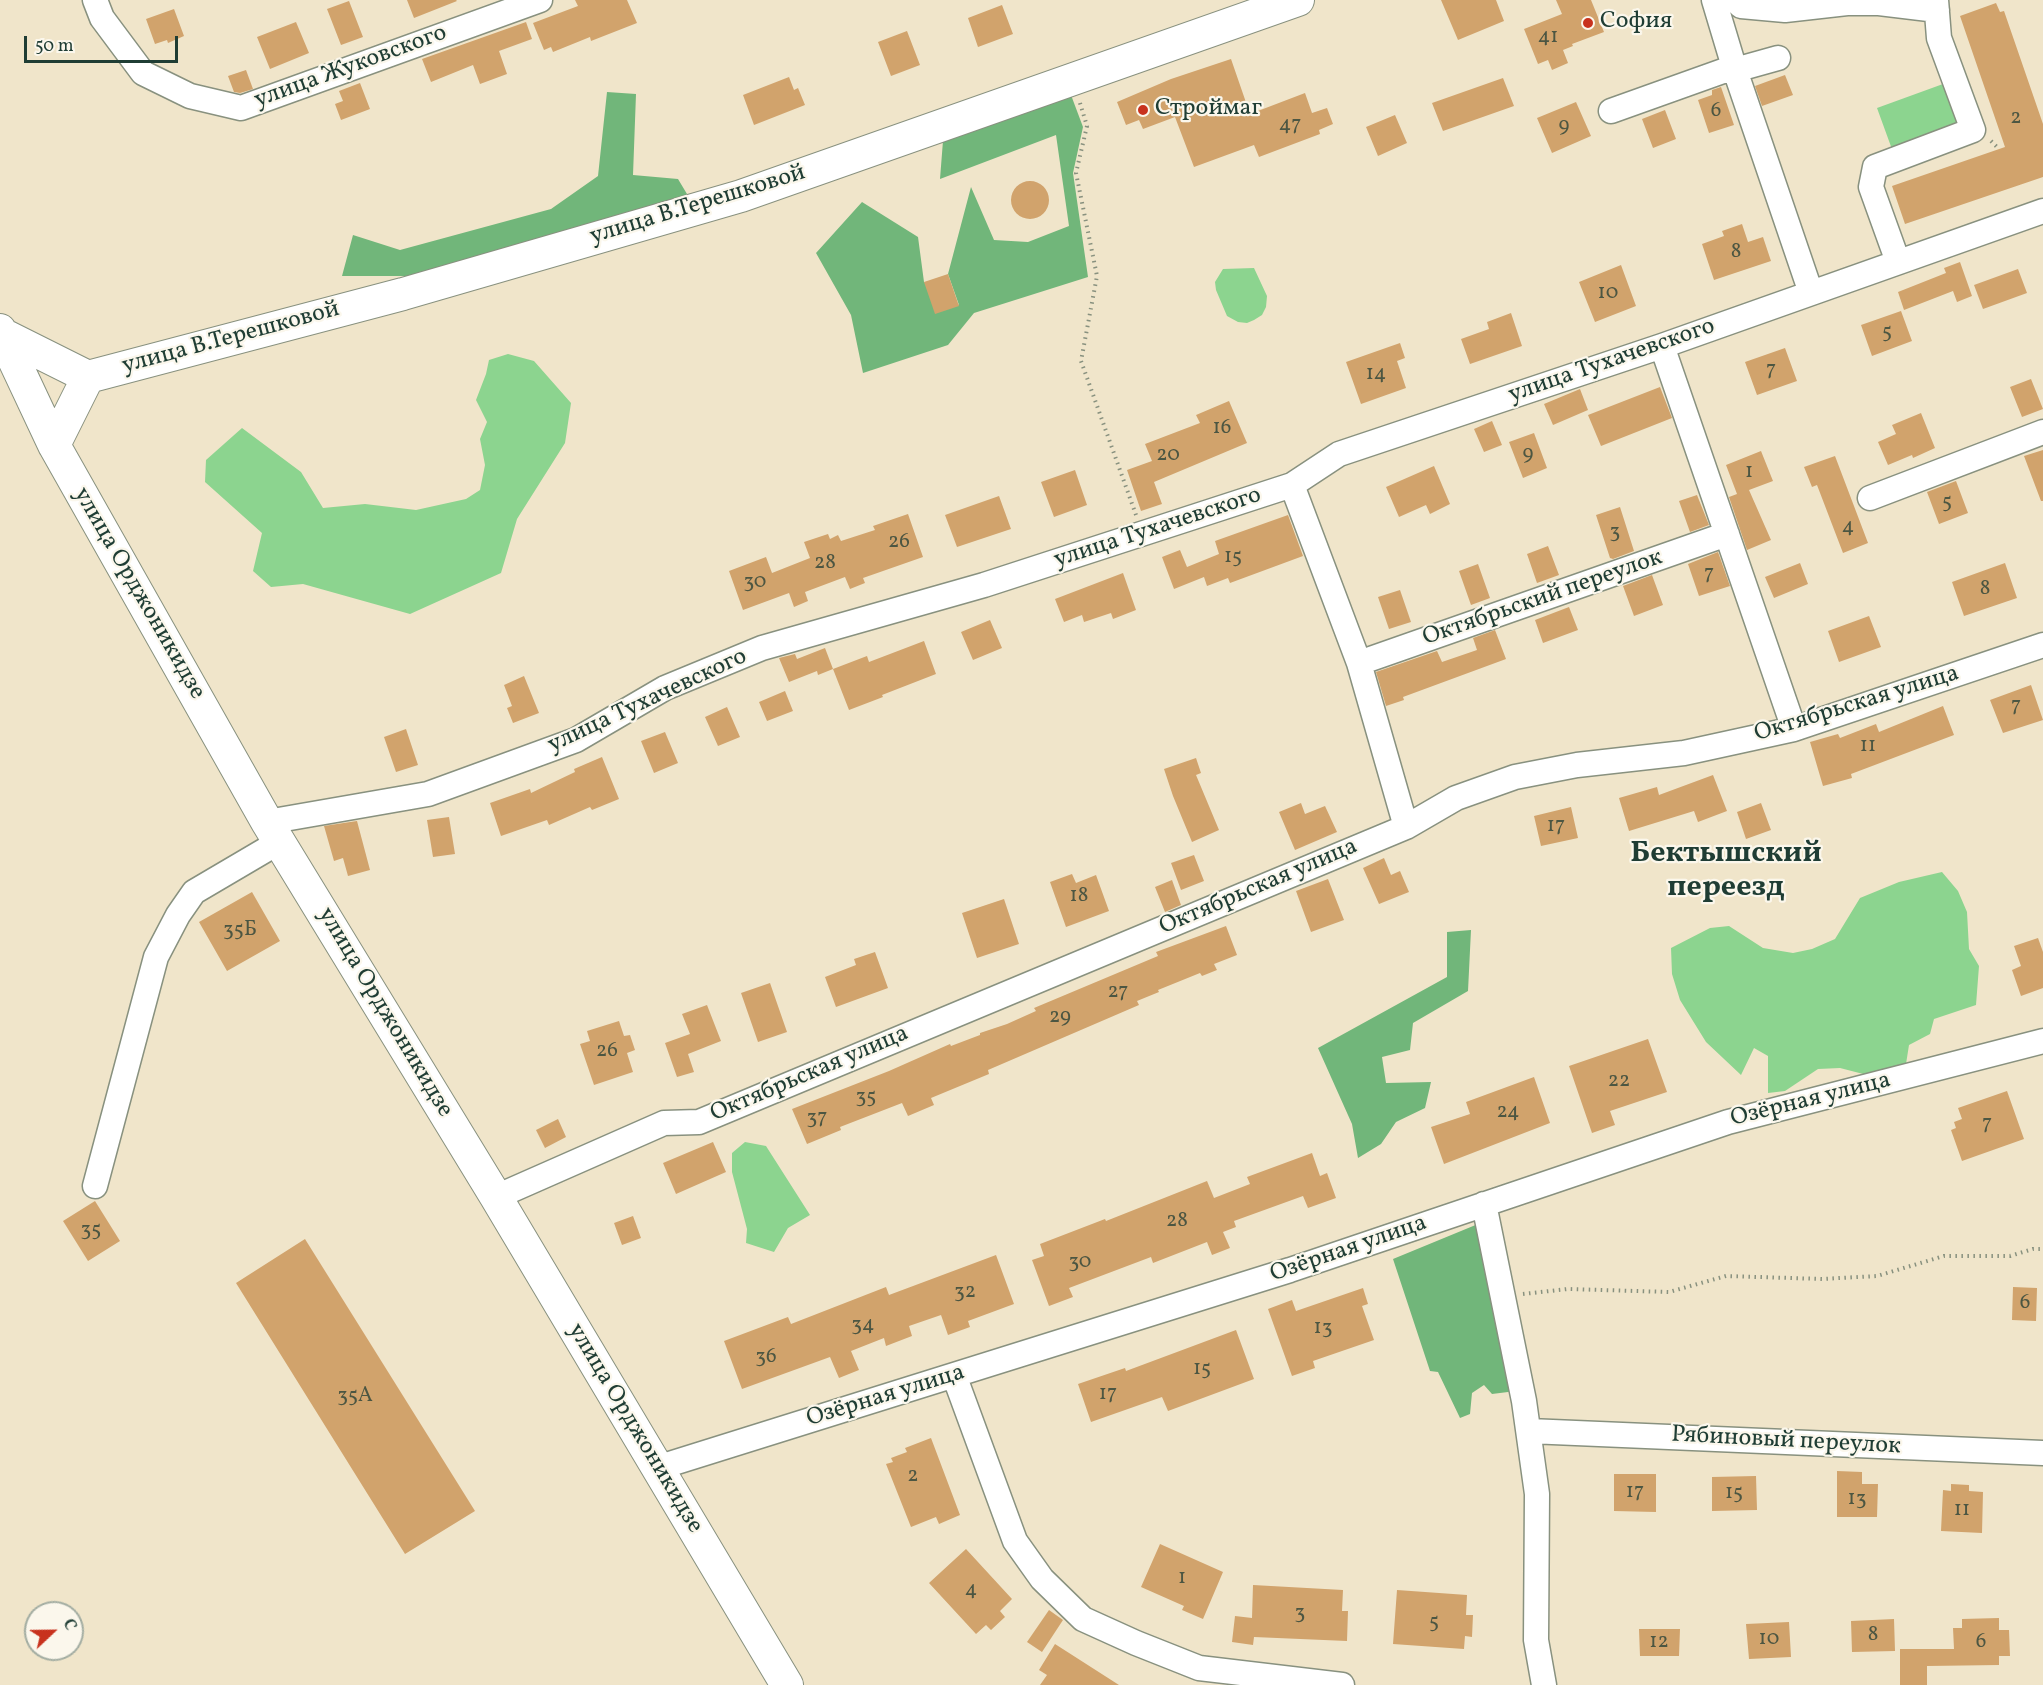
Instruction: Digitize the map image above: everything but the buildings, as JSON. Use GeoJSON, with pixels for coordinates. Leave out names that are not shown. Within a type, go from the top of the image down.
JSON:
{"type":"FeatureCollection","features":[{"type":"Feature","properties":{"kind":"main road","name":"улица В.Терешковой"},"geometry":{"type":"LineString","coordinates":[[88,377],[403,294],[741,196],[1293,1]]}},
{"type":"Feature","properties":{"kind":"main road"},"geometry":{"type":"LineString","coordinates":[[1,332],[88,377],[54,445]]}},
{"type":"Feature","properties":{"kind":"main road","name":"улица Орджоникидзе"},"geometry":{"type":"LineString","coordinates":[[1,332],[54,445],[273,832],[496,1197],[787,1685]]}},
{"type":"Feature","properties":{"kind":"street","name":"улица Жуковского"},"geometry":{"type":"LineString","coordinates":[[95,0],[102,18],[122,48],[143,73],[189,96],[241,108],[540,0]]}},
{"type":"Feature","properties":{"kind":"street"},"geometry":{"type":"LineString","coordinates":[[1714,0],[1735,70],[1811,293]]}},
{"type":"Feature","properties":{"kind":"street"},"geometry":{"type":"LineString","coordinates":[[1735,0],[1741,6],[1785,10],[1847,3],[1936,5],[1939,38],[1972,130],[1875,167],[1871,188],[1898,262]]}},
{"type":"Feature","properties":{"kind":"street"},"geometry":{"type":"LineString","coordinates":[[1611,111],[1723,71],[1778,58]]}},
{"type":"Feature","properties":{"kind":"street","name":"улица Тухачевского"},"geometry":{"type":"LineString","coordinates":[[273,832],[428,794],[576,740],[665,688],[762,648],[984,585],[1292,485],[1339,454],[1662,346],[2043,211]]}},
{"type":"Feature","properties":{"kind":"street"},"geometry":{"type":"LineString","coordinates":[[1662,346],[1794,729]]}},
{"type":"Feature","properties":{"kind":"street"},"geometry":{"type":"LineString","coordinates":[[1870,498],[2043,432]]}},
{"type":"Feature","properties":{"kind":"street"},"geometry":{"type":"LineString","coordinates":[[1292,485],[1359,663],[1406,827]]}},
{"type":"Feature","properties":{"kind":"street","name":"Октябрьский переулок"},"geometry":{"type":"LineString","coordinates":[[1359,663],[1727,534]]}},
{"type":"Feature","properties":{"kind":"street","name":"Октябрьская улица"},"geometry":{"type":"LineString","coordinates":[[496,1197],[664,1123],[699,1122],[1406,827],[1456,798],[1515,777],[1577,765],[1684,753],[1794,729],[2043,645]]}},
{"type":"Feature","properties":{"kind":"street"},"geometry":{"type":"LineString","coordinates":[[95,1186],[156,957],[178,915],[194,892],[273,832]]}},
{"type":"Feature","properties":{"kind":"street","name":"Озёрная улица"},"geometry":{"type":"LineString","coordinates":[[657,1468],[1290,1270],[1728,1122],[2043,1041]]}},
{"type":"Feature","properties":{"kind":"street"},"geometry":{"type":"LineString","coordinates":[[1484,1204],[1504,1296],[1537,1494],[1536,1640],[1544,1685]]}},
{"type":"Feature","properties":{"kind":"street"},"geometry":{"type":"LineString","coordinates":[[954,1375],[1015,1541],[1042,1579],[1083,1619],[1199,1668],[1342,1685]]}},
{"type":"Feature","properties":{"kind":"street","name":"Рябиновый переулок"},"geometry":{"type":"LineString","coordinates":[[1528,1431],[2043,1453]]}},
{"type":"Feature","properties":{"kind":"path"},"geometry":{"type":"LineString","coordinates":[[1074,79],[1087,126],[1076,173],[1097,276],[1081,361],[1142,534]]}},
{"type":"Feature","properties":{"kind":"path"},"geometry":{"type":"LineString","coordinates":[[1504,1296],[1568,1289],[1669,1292],[1726,1276],[1822,1279],[1877,1276],[1944,1256],[2010,1256],[2033,1249],[2043,1250]]}},
{"type":"Feature","properties":{"kind":"green space"},"geometry":{"type":"Polygon","coordinates":[[[1943,84],[1959,128],[1893,152],[1877,108],[1943,84]]]}},
{"type":"Feature","properties":{"kind":"green space"},"geometry":{"type":"Polygon","coordinates":[[[1068,87],[1083,127],[1073,173],[1088,277],[974,313],[948,345],[863,373],[851,315],[816,253],[862,202],[918,237],[924,282],[959,305],[948,274],[971,187],[994,240],[1028,242],[1069,226],[1056,135],[940,179],[944,128],[1068,87]]]}},
{"type":"Feature","properties":{"kind":"green space"},"geometry":{"type":"Polygon","coordinates":[[[607,92],[636,94],[633,175],[678,179],[690,199],[423,276],[342,276],[353,235],[400,250],[551,209],[598,176],[607,92]]]}},
{"type":"Feature","properties":{"kind":"green space"},"geometry":{"type":"Polygon","coordinates":[[[1254,268],[1267,296],[1266,307],[1262,315],[1254,320],[1247,323],[1238,322],[1227,316],[1215,282],[1223,269],[1254,268]]]}},
{"type":"Feature","properties":{"kind":"green space"},"geometry":{"type":"Polygon","coordinates":[[[508,354],[534,361],[571,403],[565,443],[517,519],[501,573],[410,614],[303,584],[271,587],[253,571],[262,533],[205,482],[206,460],[242,428],[301,472],[323,508],[365,504],[416,510],[466,499],[480,490],[485,465],[480,439],[487,422],[476,400],[489,360],[508,354]]]}},
{"type":"Feature","properties":{"kind":"green space"},"geometry":{"type":"Polygon","coordinates":[[[1942,872],[1958,891],[1967,912],[1969,949],[1979,966],[1976,1005],[1934,1019],[1930,1034],[1909,1045],[1906,1064],[1871,1076],[1840,1068],[1818,1069],[1785,1091],[1768,1093],[1768,1056],[1754,1048],[1741,1075],[1706,1042],[1680,1000],[1672,974],[1671,948],[1710,928],[1729,926],[1763,948],[1793,953],[1812,949],[1835,939],[1860,898],[1899,882],[1942,872]]]}},
{"type":"Feature","properties":{"kind":"green space"},"geometry":{"type":"Polygon","coordinates":[[[1471,930],[1468,991],[1413,1023],[1410,1050],[1382,1057],[1386,1083],[1431,1082],[1425,1108],[1396,1122],[1381,1144],[1358,1158],[1352,1124],[1318,1048],[1447,977],[1447,932],[1471,930]]]}},
{"type":"Feature","properties":{"kind":"green space"},"geometry":{"type":"Polygon","coordinates":[[[745,1142],[766,1146],[810,1215],[788,1228],[774,1252],[746,1243],[747,1229],[732,1172],[732,1153],[745,1142]]]}},
{"type":"Feature","properties":{"kind":"green space"},"geometry":{"type":"Polygon","coordinates":[[[1478,1224],[1516,1391],[1492,1394],[1484,1385],[1472,1393],[1470,1414],[1460,1418],[1438,1372],[1430,1371],[1393,1259],[1478,1224]]]}},
{"type":"Feature","properties":{"kind":"place","name":"София"},"geometry":{"type":"Point","coordinates":[1588,23]}},
{"type":"Feature","properties":{"kind":"place","name":"Строймаг"},"geometry":{"type":"Point","coordinates":[1143,110]}},
{"type":"Feature","properties":{"kind":"district","name":"Бектышский переезд"},"geometry":{"type":"Point","coordinates":[1726,872]}}]}
